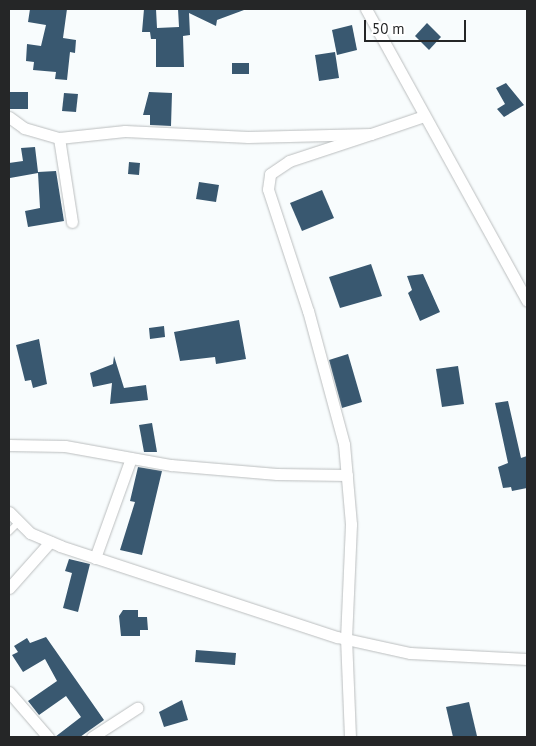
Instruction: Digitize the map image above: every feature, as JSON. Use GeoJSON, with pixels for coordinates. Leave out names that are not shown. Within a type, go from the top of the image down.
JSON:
{"type":"FeatureCollection","features":[{"type":"Feature","properties":{"kind":"street"},"geometry":{"type":"LineString","coordinates":[[366,9],[527,301]]}},
{"type":"Feature","properties":{"kind":"street"},"geometry":{"type":"LineString","coordinates":[[350,737],[346,639],[351,524],[344,444],[308,311],[268,189],[270,174],[289,161],[424,116]]}},
{"type":"Feature","properties":{"kind":"street"},"geometry":{"type":"LineString","coordinates":[[9,117],[24,128],[59,138],[125,131],[248,137],[371,134]]}},
{"type":"Feature","properties":{"kind":"street"},"geometry":{"type":"LineString","coordinates":[[59,138],[72,222]]}},
{"type":"Feature","properties":{"kind":"street"},"geometry":{"type":"LineString","coordinates":[[9,445],[30,449],[37,444],[131,458],[276,474],[347,475]]}},
{"type":"Feature","properties":{"kind":"street"},"geometry":{"type":"LineString","coordinates":[[95,558],[131,458]]}},
{"type":"Feature","properties":{"kind":"street"},"geometry":{"type":"LineString","coordinates":[[9,512],[18,523],[50,542],[346,639],[410,653],[527,659]]}},
{"type":"Feature","properties":{"kind":"street"},"geometry":{"type":"LineString","coordinates":[[9,588],[50,542]]}},
{"type":"Feature","properties":{"kind":"street"},"geometry":{"type":"LineString","coordinates":[[9,692],[48,737]]}},
{"type":"Feature","properties":{"kind":"street"},"geometry":{"type":"LineString","coordinates":[[92,737],[137,708]]}},
{"type":"Feature","properties":{"kind":"lane"},"geometry":{"type":"LineString","coordinates":[[9,532],[18,523]]}},
{"type":"Feature","properties":{"kind":"building"},"geometry":{"type":"Polygon","coordinates":[[[30,9],[67,9],[63,38],[76,40],[75,53],[70,52],[67,80],[55,79],[56,72],[33,70],[34,62],[26,61],[27,44],[41,46],[46,25],[28,22],[30,9]]]}},
{"type":"Feature","properties":{"kind":"building"},"geometry":{"type":"Polygon","coordinates":[[[144,9],[156,9],[157,28],[179,27],[178,9],[244,10],[217,20],[216,26],[189,13],[190,35],[183,36],[184,67],[156,67],[156,39],[151,39],[150,32],[142,32],[144,9]]]}},
{"type":"Feature","properties":{"kind":"building"},"geometry":{"type":"Polygon","coordinates":[[[427,23],[441,37],[429,50],[415,36],[427,23]]]}},
{"type":"Feature","properties":{"kind":"building"},"geometry":{"type":"Polygon","coordinates":[[[352,25],[357,50],[337,55],[332,30],[352,25]]]}},
{"type":"Feature","properties":{"kind":"building"},"geometry":{"type":"Polygon","coordinates":[[[335,52],[339,78],[319,81],[315,55],[335,52]]]}},
{"type":"Feature","properties":{"kind":"building"},"geometry":{"type":"Polygon","coordinates":[[[232,63],[249,63],[249,74],[232,74],[232,63]]]}},
{"type":"Feature","properties":{"kind":"building"},"geometry":{"type":"Polygon","coordinates":[[[506,83],[524,105],[504,117],[497,109],[505,104],[496,88],[506,83]]]}},
{"type":"Feature","properties":{"kind":"building"},"geometry":{"type":"Polygon","coordinates":[[[9,92],[28,92],[28,109],[9,109],[9,92]]]}},
{"type":"Feature","properties":{"kind":"building"},"geometry":{"type":"Polygon","coordinates":[[[149,92],[172,93],[171,126],[150,125],[150,115],[143,115],[149,92]]]}},
{"type":"Feature","properties":{"kind":"building"},"geometry":{"type":"Polygon","coordinates":[[[64,93],[78,94],[76,112],[62,111],[64,93]]]}},
{"type":"Feature","properties":{"kind":"building"},"geometry":{"type":"Polygon","coordinates":[[[35,147],[38,172],[56,171],[64,221],[28,227],[25,211],[40,208],[38,173],[10,178],[9,163],[23,161],[21,148],[35,147]]]}},
{"type":"Feature","properties":{"kind":"building"},"geometry":{"type":"Polygon","coordinates":[[[129,162],[140,163],[139,175],[128,174],[129,162]]]}},
{"type":"Feature","properties":{"kind":"building"},"geometry":{"type":"Polygon","coordinates":[[[199,182],[219,185],[216,202],[196,199],[199,182]]]}},
{"type":"Feature","properties":{"kind":"building"},"geometry":{"type":"Polygon","coordinates":[[[322,190],[334,218],[302,231],[290,203],[322,190]]]}},
{"type":"Feature","properties":{"kind":"building"},"geometry":{"type":"Polygon","coordinates":[[[371,264],[382,296],[340,308],[329,277],[371,264]]]}},
{"type":"Feature","properties":{"kind":"building"},"geometry":{"type":"Polygon","coordinates":[[[423,274],[440,312],[420,321],[408,293],[412,290],[407,276],[423,274]]]}},
{"type":"Feature","properties":{"kind":"building"},"geometry":{"type":"Polygon","coordinates":[[[239,320],[246,359],[216,364],[215,357],[180,361],[174,332],[239,320]]]}},
{"type":"Feature","properties":{"kind":"building"},"geometry":{"type":"Polygon","coordinates":[[[164,326],[165,337],[150,339],[149,328],[164,326]]]}},
{"type":"Feature","properties":{"kind":"building"},"geometry":{"type":"Polygon","coordinates":[[[39,339],[47,384],[33,388],[31,380],[25,381],[16,345],[39,339]]]}},
{"type":"Feature","properties":{"kind":"building"},"geometry":{"type":"Polygon","coordinates":[[[348,354],[362,402],[342,408],[329,360],[348,354]]]}},
{"type":"Feature","properties":{"kind":"building"},"geometry":{"type":"Polygon","coordinates":[[[114,356],[124,388],[146,385],[148,400],[110,404],[112,383],[93,387],[90,373],[113,364],[114,356]]]}},
{"type":"Feature","properties":{"kind":"building"},"geometry":{"type":"Polygon","coordinates":[[[458,366],[464,404],[442,407],[436,369],[458,366]]]}},
{"type":"Feature","properties":{"kind":"building"},"geometry":{"type":"Polygon","coordinates":[[[508,401],[521,458],[527,456],[527,488],[512,491],[511,487],[503,488],[498,467],[508,463],[495,403],[508,401]]]}},
{"type":"Feature","properties":{"kind":"building"},"geometry":{"type":"Polygon","coordinates":[[[152,423],[157,452],[144,452],[139,425],[152,423]]]}},
{"type":"Feature","properties":{"kind":"building"},"geometry":{"type":"Polygon","coordinates":[[[138,467],[162,471],[142,555],[120,550],[135,502],[130,501],[138,467]]]}},
{"type":"Feature","properties":{"kind":"building"},"geometry":{"type":"Polygon","coordinates":[[[69,559],[90,564],[78,612],[63,608],[72,573],[65,571],[69,559]]]}},
{"type":"Feature","properties":{"kind":"building"},"geometry":{"type":"Polygon","coordinates":[[[123,610],[138,610],[138,617],[147,617],[148,630],[140,630],[140,636],[121,636],[119,616],[123,610]]]}},
{"type":"Feature","properties":{"kind":"building"},"geometry":{"type":"Polygon","coordinates":[[[46,637],[104,720],[80,737],[55,737],[81,717],[66,696],[39,715],[28,701],[57,681],[45,659],[23,672],[12,655],[18,652],[14,646],[27,638],[30,643],[46,637]]]}},
{"type":"Feature","properties":{"kind":"building"},"geometry":{"type":"Polygon","coordinates":[[[196,650],[236,653],[235,665],[195,662],[196,650]]]}},
{"type":"Feature","properties":{"kind":"building"},"geometry":{"type":"Polygon","coordinates":[[[182,700],[188,720],[164,727],[159,712],[182,700]]]}},
{"type":"Feature","properties":{"kind":"building"},"geometry":{"type":"Polygon","coordinates":[[[469,702],[477,736],[453,737],[446,707],[469,702]]]}}]}
